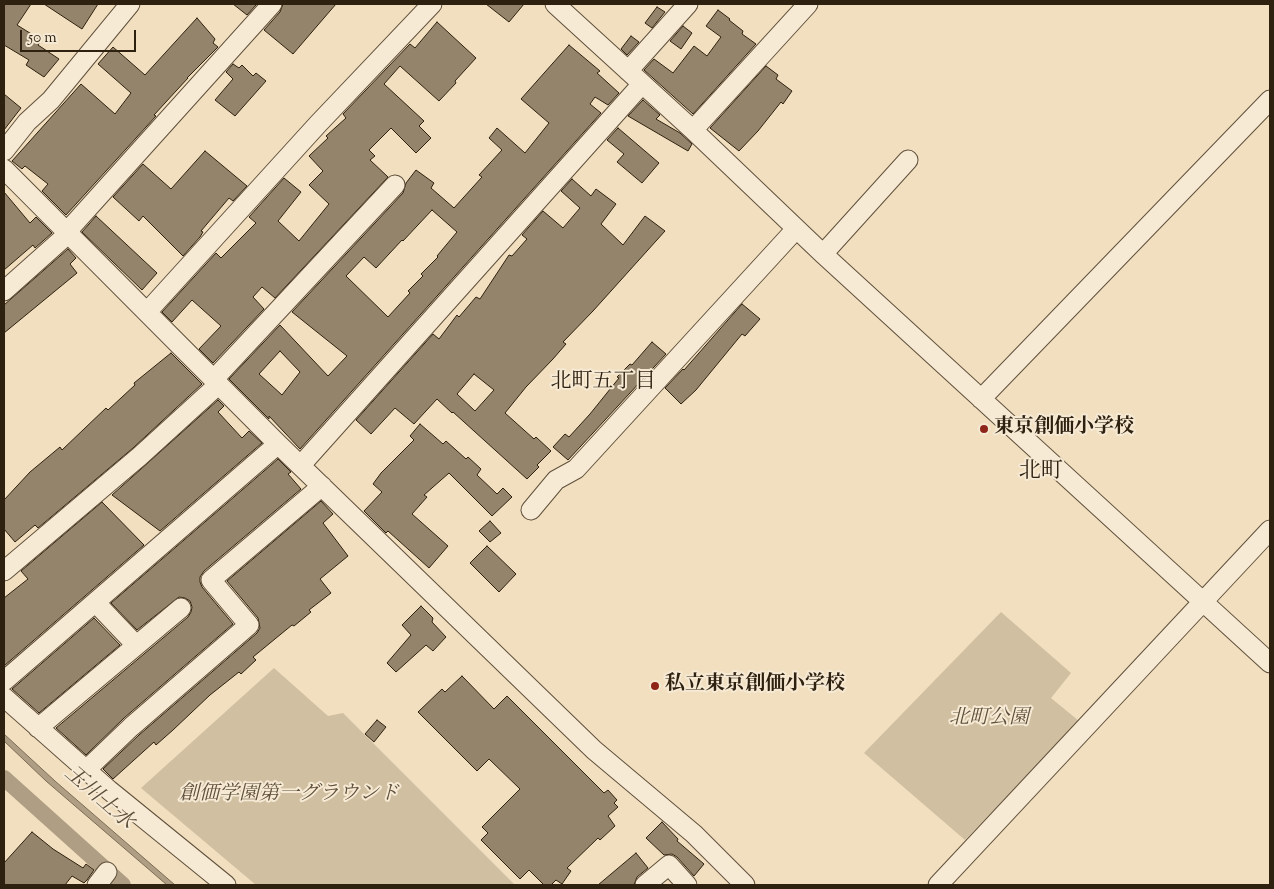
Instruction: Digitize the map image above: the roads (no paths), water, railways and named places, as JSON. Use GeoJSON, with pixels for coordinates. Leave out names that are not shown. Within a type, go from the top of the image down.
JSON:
{"type":"FeatureCollection","features":[{"type":"Feature","properties":{"kind":"street"},"geometry":{"type":"LineString","coordinates":[[4,151],[27,122],[51,100],[130,4]]}},
{"type":"Feature","properties":{"kind":"street"},"geometry":{"type":"LineString","coordinates":[[4,291],[69,233],[72,226],[272,4]]}},
{"type":"Feature","properties":{"kind":"street"},"geometry":{"type":"LineString","coordinates":[[147,312],[318,124],[432,4]]}},
{"type":"Feature","properties":{"kind":"street"},"geometry":{"type":"LineString","coordinates":[[555,4],[693,130],[823,254],[1204,601],[1270,664]]}},
{"type":"Feature","properties":{"kind":"street"},"geometry":{"type":"LineString","coordinates":[[628,71],[688,4]]}},
{"type":"Feature","properties":{"kind":"street"},"geometry":{"type":"LineString","coordinates":[[693,130],[808,4]]}},
{"type":"Feature","properties":{"kind":"street"},"geometry":{"type":"LineString","coordinates":[[300,465],[642,84]]}},
{"type":"Feature","properties":{"kind":"street"},"geometry":{"type":"LineString","coordinates":[[981,399],[1270,100]]}},
{"type":"Feature","properties":{"kind":"street"},"geometry":{"type":"LineString","coordinates":[[823,254],[908,160]]}},
{"type":"Feature","properties":{"kind":"street"},"geometry":{"type":"LineString","coordinates":[[4,169],[278,444],[594,750],[694,834],[745,885]]}},
{"type":"Feature","properties":{"kind":"street"},"geometry":{"type":"LineString","coordinates":[[4,571],[140,456],[216,382],[396,185]]}},
{"type":"Feature","properties":{"kind":"street"},"geometry":{"type":"LineString","coordinates":[[530,510],[556,480],[576,469],[796,229]]}},
{"type":"Feature","properties":{"kind":"street"},"geometry":{"type":"LineString","coordinates":[[4,681],[278,444]]}},
{"type":"Feature","properties":{"kind":"street"},"geometry":{"type":"LineString","coordinates":[[86,770],[131,727],[249,625],[211,580],[322,486]]}},
{"type":"Feature","properties":{"kind":"street"},"geometry":{"type":"LineString","coordinates":[[938,885],[1270,530]]}},
{"type":"Feature","properties":{"kind":"street"},"geometry":{"type":"LineString","coordinates":[[96,603],[136,645]]}},
{"type":"Feature","properties":{"kind":"street"},"geometry":{"type":"LineString","coordinates":[[38,728],[181,608]]}},
{"type":"Feature","properties":{"kind":"street"},"geometry":{"type":"LineString","coordinates":[[4,697],[86,770],[226,885]]}},
{"type":"Feature","properties":{"kind":"street"},"geometry":{"type":"LineString","coordinates":[[645,885],[669,865],[687,885]]}},
{"type":"Feature","properties":{"kind":"waterway"},"geometry":{"type":"LineString","coordinates":[[4,778],[123,885]]}},
{"type":"Feature","properties":{"kind":"place","name":"東京創価小学校"},"geometry":{"type":"Point","coordinates":[984,429]}},
{"type":"Feature","properties":{"kind":"place","name":"私立東京創価小学校"},"geometry":{"type":"Point","coordinates":[655,686]}},
{"type":"Feature","properties":{"kind":"district","name":"北町五丁目"},"geometry":{"type":"Point","coordinates":[603,383]}},
{"type":"Feature","properties":{"kind":"district","name":"北町"},"geometry":{"type":"Point","coordinates":[1041,473]}},
{"type":"Feature","properties":{"kind":"park label","name":"北町公園"},"geometry":{"type":"Point","coordinates":[989,720]}},
{"type":"Feature","properties":{"kind":"park label","name":"創価学園第一グラウンド"},"geometry":{"type":"Point","coordinates":[289,796]}},
{"type":"Feature","properties":{"kind":"water label","name":"玉川上水"},"geometry":{"type":"Point","coordinates":[98,799]}}]}
